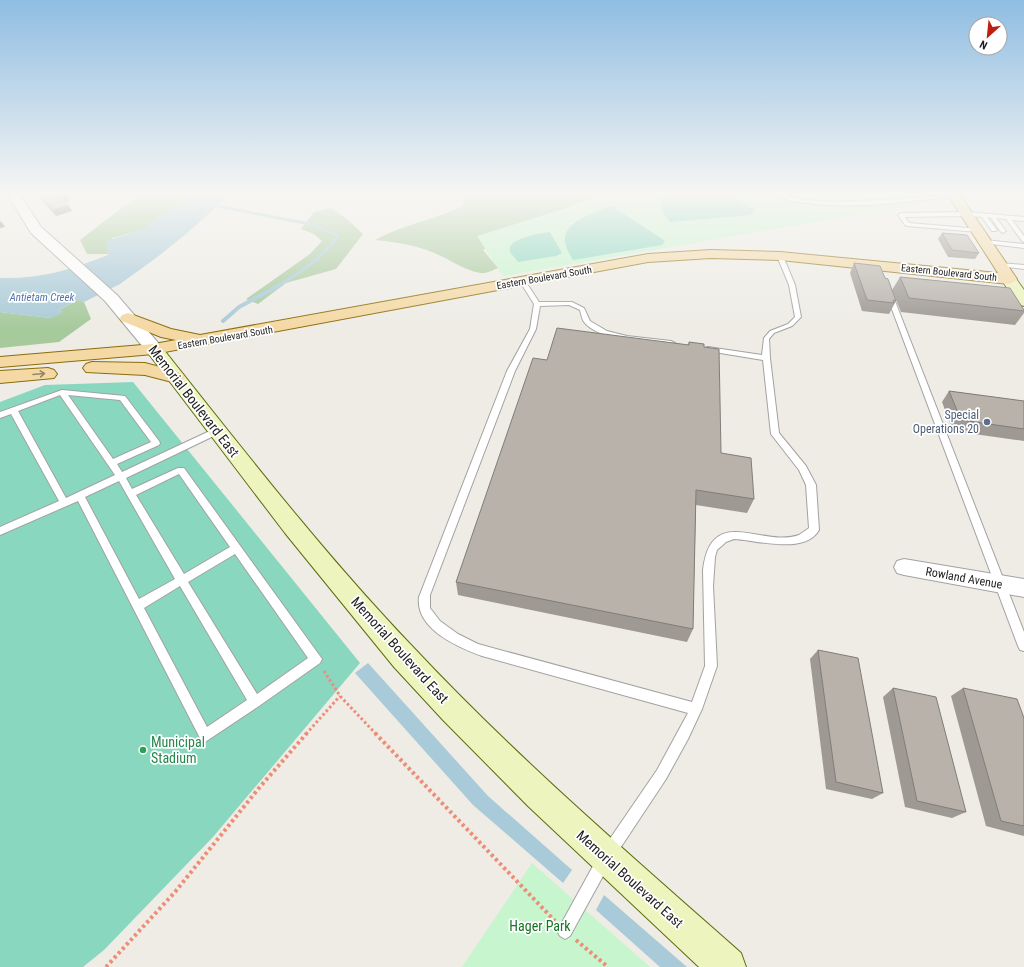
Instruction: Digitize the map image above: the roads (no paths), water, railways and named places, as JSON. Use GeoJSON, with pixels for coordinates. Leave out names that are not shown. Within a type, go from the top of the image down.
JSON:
{"type":"FeatureCollection","features":[{"type":"Feature","properties":{"kind":"main road"},"geometry":{"type":"LineString","coordinates":[[988,237],[1000,265],[1024,301]]}},
{"type":"Feature","properties":{"kind":"main road","name":"Eastern Boulevard South"},"geometry":{"type":"LineString","coordinates":[[0,362],[154,349],[648,258],[711,254],[780,256],[879,268],[1009,279]]}},
{"type":"Feature","properties":{"kind":"main road"},"geometry":{"type":"LineString","coordinates":[[128,318],[167,333],[208,340]]}},
{"type":"Feature","properties":{"kind":"main road","name":"Eastern Boulevard South"},"geometry":{"type":"LineString","coordinates":[[0,377],[54,373],[88,368],[119,361],[154,349]]}},
{"type":"Feature","properties":{"kind":"main road","name":"Memorial Boulevard East"},"geometry":{"type":"LineString","coordinates":[[154,349],[318,558],[380,632],[454,710],[606,858],[727,967]]}},
{"type":"Feature","properties":{"kind":"main road"},"geometry":{"type":"LineString","coordinates":[[88,368],[145,369],[176,377]]}},
{"type":"Feature","properties":{"kind":"street","name":"Memorial Boulevard East"},"geometry":{"type":"LineString","coordinates":[[44,237],[111,298],[154,349]]}},
{"type":"Feature","properties":{"kind":"street","name":"Rowland Avenue"},"geometry":{"type":"LineString","coordinates":[[904,567],[1024,588]]}},
{"type":"Feature","properties":{"kind":"lane"},"geometry":{"type":"LineString","coordinates":[[995,237],[1004,244],[1024,246]]}},
{"type":"Feature","properties":{"kind":"lane"},"geometry":{"type":"LineString","coordinates":[[1000,237],[1004,244]]}},
{"type":"Feature","properties":{"kind":"lane"},"geometry":{"type":"LineString","coordinates":[[1008,238],[1014,245]]}},
{"type":"Feature","properties":{"kind":"lane"},"geometry":{"type":"LineString","coordinates":[[565,931],[606,858],[669,762],[696,709],[711,666],[708,576],[709,557],[713,548],[729,536],[740,535],[790,541],[800,540],[814,530],[811,485],[803,468],[775,434],[766,358],[766,339],[772,332],[790,325],[798,317],[786,266],[780,256]]}},
{"type":"Feature","properties":{"kind":"lane"},"geometry":{"type":"LineString","coordinates":[[1000,265],[1024,267]]}},
{"type":"Feature","properties":{"kind":"lane"},"geometry":{"type":"LineString","coordinates":[[522,280],[537,304],[533,329],[511,371],[426,594],[424,600],[428,615],[446,633],[466,645],[482,651],[696,709]]}},
{"type":"Feature","properties":{"kind":"lane"},"geometry":{"type":"LineString","coordinates":[[886,287],[1024,646]]}},
{"type":"Feature","properties":{"kind":"lane"},"geometry":{"type":"LineString","coordinates":[[537,304],[570,303],[582,309],[588,323],[600,330],[614,334],[682,345]]}},
{"type":"Feature","properties":{"kind":"lane"},"geometry":{"type":"LineString","coordinates":[[698,348],[766,358]]}},
{"type":"Feature","properties":{"kind":"lane"},"geometry":{"type":"LineString","coordinates":[[62,392],[121,477],[255,702]]}},
{"type":"Feature","properties":{"kind":"lane"},"geometry":{"type":"LineString","coordinates":[[0,415],[62,392],[122,398],[156,443],[111,463]]}},
{"type":"Feature","properties":{"kind":"lane"},"geometry":{"type":"LineString","coordinates":[[13,410],[64,503]]}},
{"type":"Feature","properties":{"kind":"lane"},"geometry":{"type":"LineString","coordinates":[[1,529],[80,496],[217,431]]}},
{"type":"Feature","properties":{"kind":"lane"},"geometry":{"type":"LineString","coordinates":[[80,496],[205,736],[316,659],[181,470],[130,494]]}},
{"type":"Feature","properties":{"kind":"lane"},"geometry":{"type":"LineString","coordinates":[[137,606],[237,548]]}},
{"type":"Feature","properties":{"kind":"water","name":"Antietam Creek"},"geometry":{"type":"Polygon","coordinates":[[[118,237],[182,237],[120,284],[84,302],[78,300],[59,310],[63,313],[50,318],[0,312],[0,278],[42,275],[81,265],[108,255],[109,251],[106,247],[108,240],[118,237]]]}},
{"type":"Feature","properties":{"kind":"water"},"geometry":{"type":"Polygon","coordinates":[[[368,663],[488,796],[572,870],[563,883],[473,805],[355,673],[368,663]]]}},
{"type":"Feature","properties":{"kind":"water"},"geometry":{"type":"Polygon","coordinates":[[[604,895],[687,967],[660,967],[596,910],[604,895]]]}},
{"type":"Feature","properties":{"kind":"waterway"},"geometry":{"type":"LineString","coordinates":[[278,286],[311,264],[337,237]]}},
{"type":"Feature","properties":{"kind":"waterway"},"geometry":{"type":"LineString","coordinates":[[223,321],[239,307],[280,285]]}},
{"type":"Feature","properties":{"kind":"place","name":"Special Operations 20"},"geometry":{"type":"Point","coordinates":[987,422]}},
{"type":"Feature","properties":{"kind":"place","name":"Municipal Stadium"},"geometry":{"type":"Point","coordinates":[143,750]}},
{"type":"Feature","properties":{"kind":"park label","name":"Hager Park"},"geometry":{"type":"Point","coordinates":[540,926]}}]}
